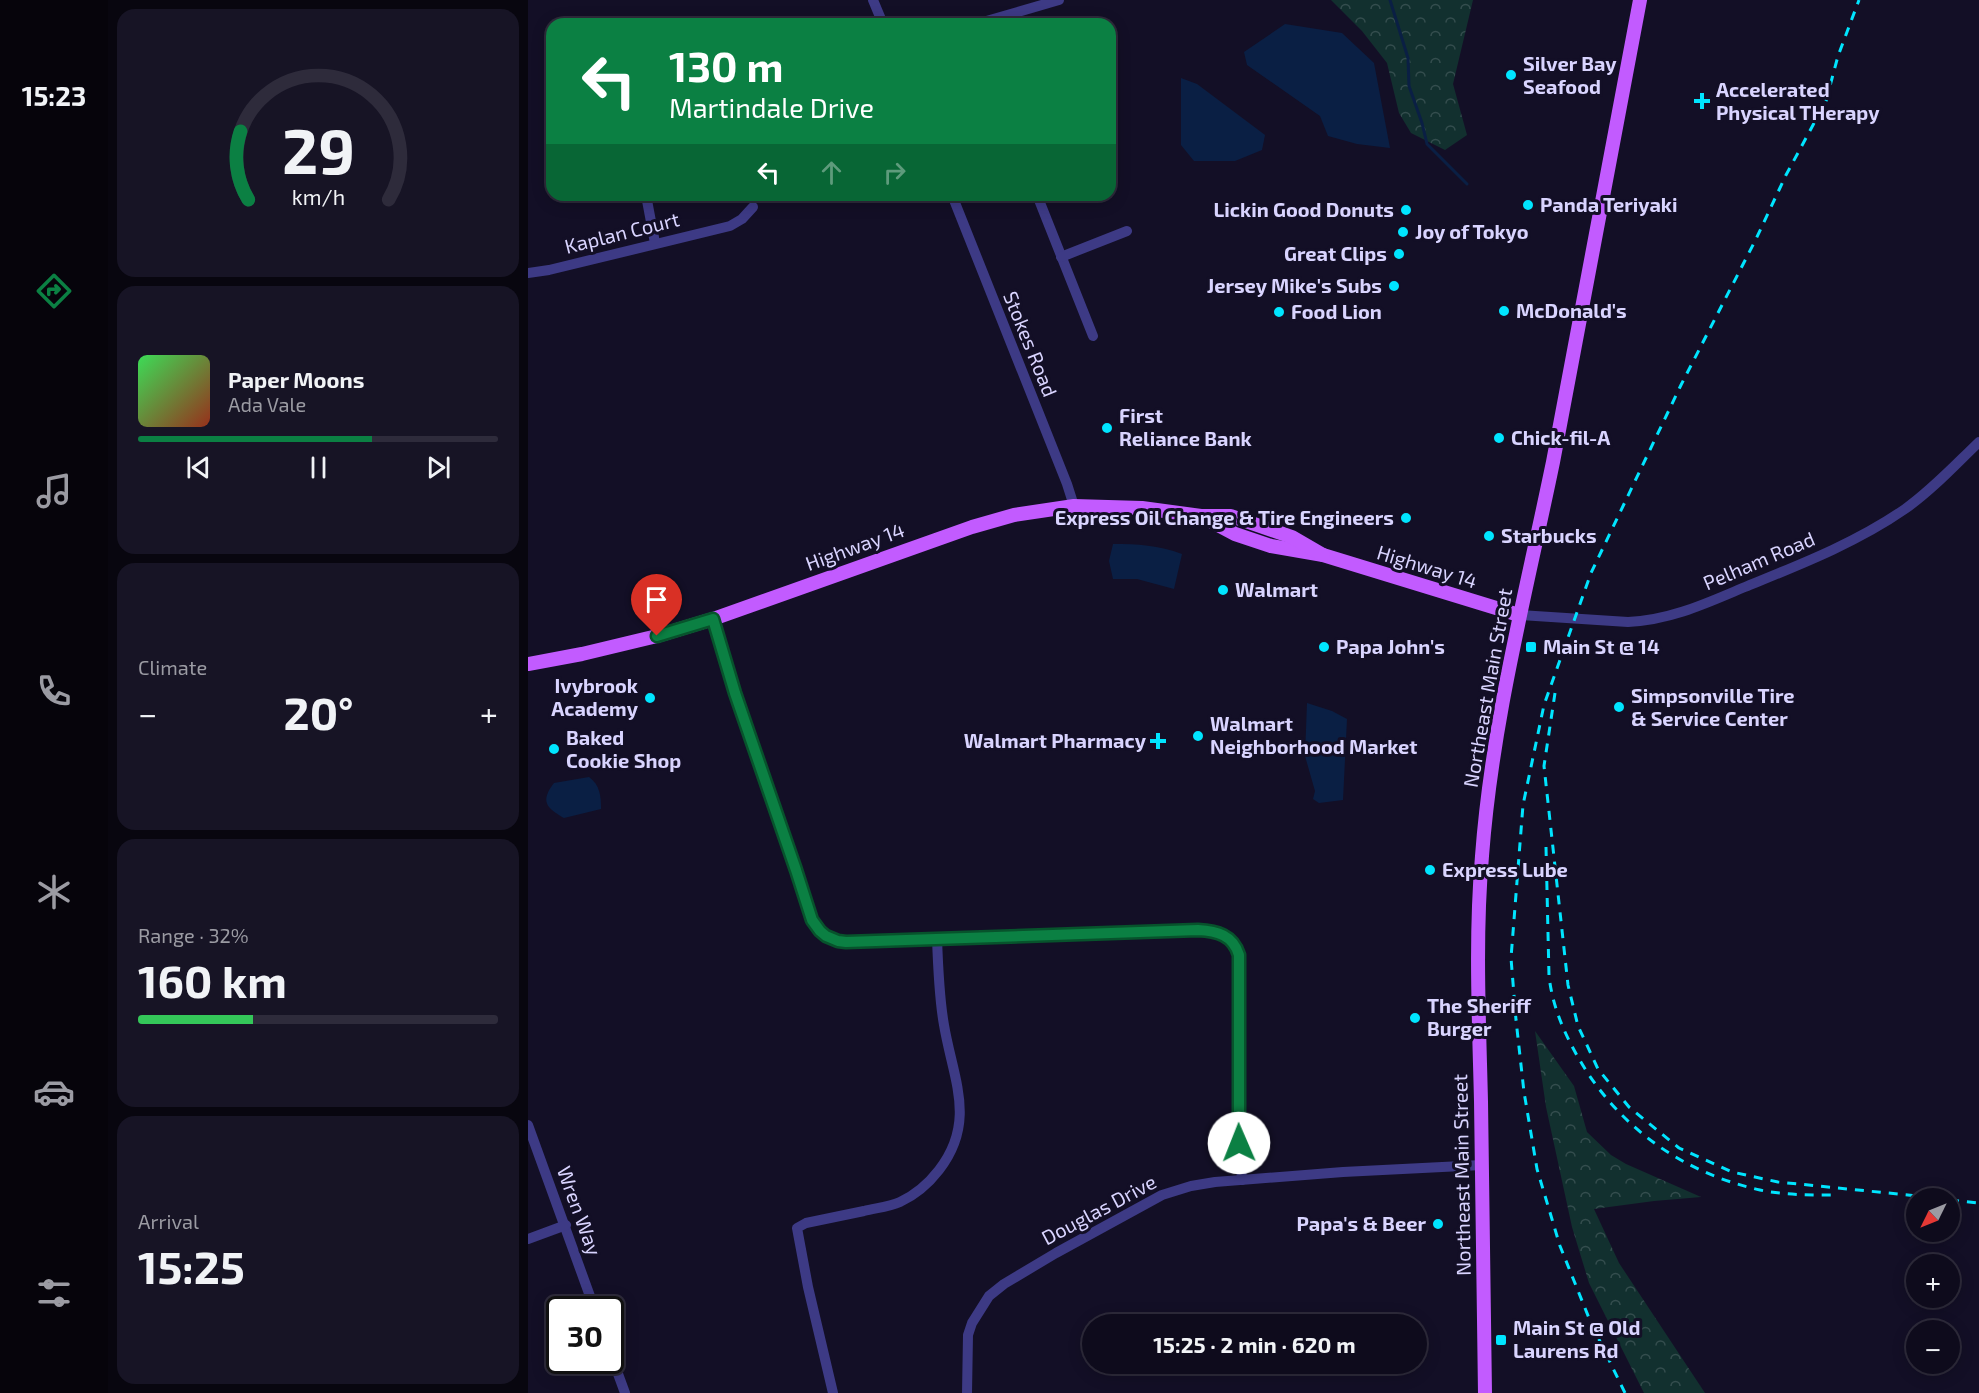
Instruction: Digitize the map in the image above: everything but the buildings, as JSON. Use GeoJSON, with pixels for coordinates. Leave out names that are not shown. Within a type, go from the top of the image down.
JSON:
{"type":"FeatureCollection","features":[{"type":"Feature","properties":{"kind":"main road","name":"Northeast Main Street"},"geometry":{"type":"LineString","coordinates":[[1485,1393],[1478,1005],[1482,856],[1489,786],[1519,615],[1553,462],[1640,0]]}},
{"type":"Feature","properties":{"kind":"main road","name":"Highway 14"},"geometry":{"type":"LineString","coordinates":[[528,664],[657,636],[713,619],[972,527],[1014,515],[1074,506],[1142,508],[1201,516],[1231,516],[1292,537],[1323,555],[1519,615]]}},
{"type":"Feature","properties":{"kind":"street"},"geometry":{"type":"LineString","coordinates":[[873,0],[880,18]]}},
{"type":"Feature","properties":{"kind":"street"},"geometry":{"type":"LineString","coordinates":[[997,18],[1059,0]]}},
{"type":"Feature","properties":{"kind":"street"},"geometry":{"type":"LineString","coordinates":[[647,201],[655,243]]}},
{"type":"Feature","properties":{"kind":"street","name":"Stokes Road"},"geometry":{"type":"LineString","coordinates":[[954,201],[1074,506]]}},
{"type":"Feature","properties":{"kind":"street"},"geometry":{"type":"LineString","coordinates":[[1039,201],[1093,336]]}},
{"type":"Feature","properties":{"kind":"street","name":"Kaplan Court"},"geometry":{"type":"LineString","coordinates":[[528,272],[613,255],[730,226],[742,219],[753,207]]}},
{"type":"Feature","properties":{"kind":"street"},"geometry":{"type":"LineString","coordinates":[[1061,256],[1127,231]]}},
{"type":"Feature","properties":{"kind":"street","name":"Pelham Road"},"geometry":{"type":"LineString","coordinates":[[1519,615],[1628,622],[1645,621],[1666,618],[1710,602],[1772,576],[1874,528],[1921,497],[1979,442]]}},
{"type":"Feature","properties":{"kind":"street"},"geometry":{"type":"LineString","coordinates":[[713,619],[735,693],[814,923],[826,936],[838,941],[1198,930],[1224,934],[1232,941],[1239,955],[1239,1125],[1242,1180]]}},
{"type":"Feature","properties":{"kind":"street"},"geometry":{"type":"LineString","coordinates":[[833,1393],[808,1287],[797,1228],[806,1223],[900,1202],[932,1179],[952,1151],[959,1128],[960,1106],[942,1013],[937,938]]}},
{"type":"Feature","properties":{"kind":"street","name":"Wren Way"},"geometry":{"type":"LineString","coordinates":[[528,1125],[591,1296]]}},
{"type":"Feature","properties":{"kind":"street","name":"Douglas Drive"},"geometry":{"type":"LineString","coordinates":[[967,1393],[968,1335],[982,1306],[997,1288],[1162,1195],[1191,1186],[1242,1180],[1354,1171],[1482,1165]]}},
{"type":"Feature","properties":{"kind":"street"},"geometry":{"type":"LineString","coordinates":[[528,1239],[566,1224]]}},
{"type":"Feature","properties":{"kind":"street"},"geometry":{"type":"LineString","coordinates":[[618,1374],[625,1393]]}},
{"type":"Feature","properties":{"kind":"green space"},"geometry":{"type":"Polygon","coordinates":[[[1331,0],[1473,0],[1453,84],[1467,135],[1445,150],[1411,133],[1399,113],[1387,63],[1362,31],[1331,0]]]}},
{"type":"Feature","properties":{"kind":"green space"},"geometry":{"type":"Polygon","coordinates":[[[1535,1031],[1574,1086],[1587,1132],[1611,1155],[1626,1164],[1701,1197],[1594,1209],[1619,1263],[1705,1393],[1644,1393],[1589,1283],[1572,1227],[1546,1107],[1535,1031]]]}},
{"type":"Feature","properties":{"kind":"water"},"geometry":{"type":"Polygon","coordinates":[[[1285,24],[1342,33],[1374,63],[1390,148],[1357,144],[1328,136],[1320,116],[1247,65],[1244,52],[1285,24]]]}},
{"type":"Feature","properties":{"kind":"water"},"geometry":{"type":"Polygon","coordinates":[[[1181,78],[1197,84],[1265,135],[1262,150],[1235,161],[1194,161],[1181,145],[1181,78]]]}},
{"type":"Feature","properties":{"kind":"water"},"geometry":{"type":"Polygon","coordinates":[[[1113,544],[1148,546],[1182,554],[1174,589],[1137,579],[1113,579],[1109,561],[1113,544]]]}},
{"type":"Feature","properties":{"kind":"water"},"geometry":{"type":"Polygon","coordinates":[[[1307,703],[1332,711],[1347,719],[1343,800],[1319,803],[1313,799],[1315,791],[1305,756],[1307,703]]]}},
{"type":"Feature","properties":{"kind":"water"},"geometry":{"type":"Polygon","coordinates":[[[589,777],[599,791],[601,809],[564,818],[549,807],[546,799],[554,783],[589,777]]]}},
{"type":"Feature","properties":{"kind":"waterway"},"geometry":{"type":"LineString","coordinates":[[1390,0],[1408,58],[1409,86],[1427,144],[1467,184]]}},
{"type":"Feature","properties":{"kind":"railway"},"geometry":{"type":"LineString","coordinates":[[1625,1393],[1591,1323],[1560,1246],[1537,1169],[1524,1092],[1511,958],[1523,805],[1544,705],[1591,573],[1681,385],[1786,175],[1826,101],[1838,56],[1859,0]]}},
{"type":"Feature","properties":{"kind":"railway"},"geometry":{"type":"LineString","coordinates":[[1555,693],[1544,766],[1568,985],[1578,1026],[1598,1069],[1629,1107],[1679,1148],[1732,1172],[1778,1182],[1906,1195]]}},
{"type":"Feature","properties":{"kind":"railway"},"geometry":{"type":"LineString","coordinates":[[1546,847],[1551,989],[1568,1038],[1587,1072],[1603,1094],[1641,1132],[1684,1162],[1708,1174],[1769,1192],[1833,1195]]}},
{"type":"Feature","properties":{"kind":"railway"},"geometry":{"type":"LineString","coordinates":[[1960,1201],[1979,1203]]}},
{"type":"Feature","properties":{"kind":"place","name":"Silver Bay Seafood"},"geometry":{"type":"Point","coordinates":[1511,75]}},
{"type":"Feature","properties":{"kind":"place","name":"Accelerated Physical THerapy"},"geometry":{"type":"Point","coordinates":[1702,101]}},
{"type":"Feature","properties":{"kind":"place","name":"Panda Teriyaki"},"geometry":{"type":"Point","coordinates":[1528,205]}},
{"type":"Feature","properties":{"kind":"place","name":"Lickin Good Donuts"},"geometry":{"type":"Point","coordinates":[1406,210]}},
{"type":"Feature","properties":{"kind":"place","name":"Joy of Tokyo"},"geometry":{"type":"Point","coordinates":[1403,232]}},
{"type":"Feature","properties":{"kind":"place","name":"Great Clips"},"geometry":{"type":"Point","coordinates":[1399,254]}},
{"type":"Feature","properties":{"kind":"place","name":"Jersey Mike's Subs"},"geometry":{"type":"Point","coordinates":[1394,286]}},
{"type":"Feature","properties":{"kind":"place","name":"McDonald's"},"geometry":{"type":"Point","coordinates":[1504,311]}},
{"type":"Feature","properties":{"kind":"place","name":"Food Lion"},"geometry":{"type":"Point","coordinates":[1279,312]}},
{"type":"Feature","properties":{"kind":"place","name":"First Reliance Bank"},"geometry":{"type":"Point","coordinates":[1107,428]}},
{"type":"Feature","properties":{"kind":"place","name":"Chick-fil-A"},"geometry":{"type":"Point","coordinates":[1499,438]}},
{"type":"Feature","properties":{"kind":"place","name":"Express Oil Change & Tire Engineers"},"geometry":{"type":"Point","coordinates":[1406,518]}},
{"type":"Feature","properties":{"kind":"place","name":"Starbucks"},"geometry":{"type":"Point","coordinates":[1489,536]}},
{"type":"Feature","properties":{"kind":"place","name":"Walmart"},"geometry":{"type":"Point","coordinates":[1223,590]}},
{"type":"Feature","properties":{"kind":"place","name":"Papa John's"},"geometry":{"type":"Point","coordinates":[1324,647]}},
{"type":"Feature","properties":{"kind":"place","name":"Main St @ 14"},"geometry":{"type":"Point","coordinates":[1531,647]}},
{"type":"Feature","properties":{"kind":"place","name":"Ivybrook Academy"},"geometry":{"type":"Point","coordinates":[650,698]}},
{"type":"Feature","properties":{"kind":"place","name":"Simpsonville Tire & Service Center"},"geometry":{"type":"Point","coordinates":[1619,707]}},
{"type":"Feature","properties":{"kind":"place","name":"Walmart Neighborhood Market"},"geometry":{"type":"Point","coordinates":[1198,736]}},
{"type":"Feature","properties":{"kind":"place","name":"Walmart Pharmacy"},"geometry":{"type":"Point","coordinates":[1158,741]}},
{"type":"Feature","properties":{"kind":"place","name":"Baked Cookie Shop"},"geometry":{"type":"Point","coordinates":[554,749]}},
{"type":"Feature","properties":{"kind":"place","name":"Express Lube"},"geometry":{"type":"Point","coordinates":[1430,870]}},
{"type":"Feature","properties":{"kind":"place","name":"The Sheriff Burger"},"geometry":{"type":"Point","coordinates":[1415,1018]}},
{"type":"Feature","properties":{"kind":"place","name":"Papa's & Beer"},"geometry":{"type":"Point","coordinates":[1438,1224]}},
{"type":"Feature","properties":{"kind":"place","name":"Main St @ Old Laurens Rd"},"geometry":{"type":"Point","coordinates":[1501,1340]}},
{"type":"Feature","properties":{"kind":"route"},"geometry":{"type":"LineString","coordinates":[[657,636],[713,619],[735,693],[812,920],[826,936],[846,942],[1207,930],[1228,937],[1239,955],[1239,1143]]}}]}
